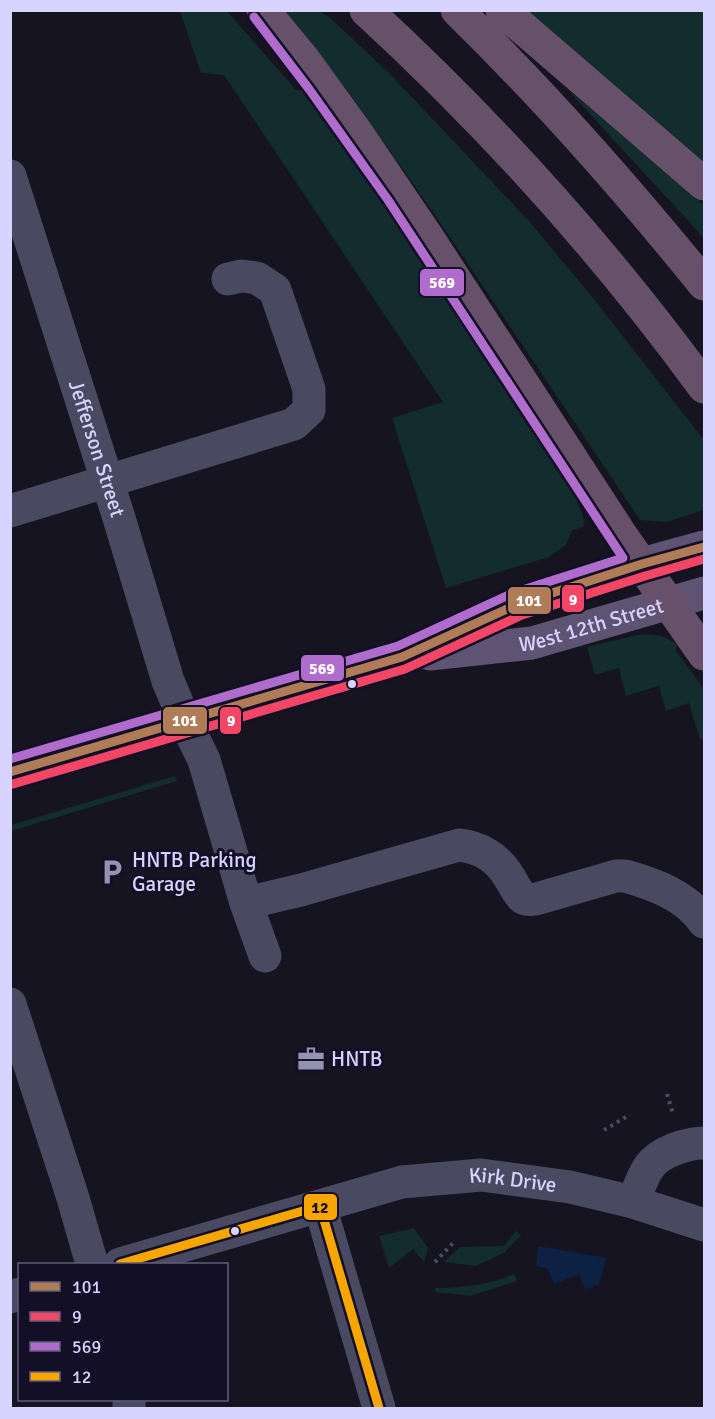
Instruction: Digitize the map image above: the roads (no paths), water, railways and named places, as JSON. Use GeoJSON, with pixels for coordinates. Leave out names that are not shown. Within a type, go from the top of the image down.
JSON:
{"type":"FeatureCollection","features":[{"type":"Feature","properties":{"kind":"highway"},"geometry":{"type":"LineString","coordinates":[[263,10],[304,60],[357,133],[428,238],[621,536],[705,654]]}},
{"type":"Feature","properties":{"kind":"highway"},"geometry":{"type":"LineString","coordinates":[[366,10],[486,126],[540,184],[642,305],[705,387]]}},
{"type":"Feature","properties":{"kind":"highway"},"geometry":{"type":"LineString","coordinates":[[457,10],[573,130],[705,284]]}},
{"type":"Feature","properties":{"kind":"highway"},"geometry":{"type":"LineString","coordinates":[[502,10],[705,184]]}},
{"type":"Feature","properties":{"kind":"main road","name":"West 12th Street"},"geometry":{"type":"LineString","coordinates":[[10,772],[402,657],[518,604],[642,564],[705,547]]}},
{"type":"Feature","properties":{"kind":"main road","name":"West 12th Street"},"geometry":{"type":"LineString","coordinates":[[402,657],[532,643],[705,593]]}},
{"type":"Feature","properties":{"kind":"street","name":"Jefferson Street"},"geometry":{"type":"LineString","coordinates":[[10,176],[108,482],[168,681],[204,760],[246,903],[265,956]]}},
{"type":"Feature","properties":{"kind":"street"},"geometry":{"type":"LineString","coordinates":[[10,511],[294,424],[309,410],[309,389],[275,290],[257,278],[241,276],[228,279]]}},
{"type":"Feature","properties":{"kind":"street"},"geometry":{"type":"LineString","coordinates":[[246,903],[301,890],[459,845],[471,846],[485,852],[506,871],[526,900],[616,876],[626,876],[681,899],[691,905],[705,922]]}},
{"type":"Feature","properties":{"kind":"street"},"geometry":{"type":"LineString","coordinates":[[10,1004],[92,1263]]}},
{"type":"Feature","properties":{"kind":"street"},"geometry":{"type":"LineString","coordinates":[[633,1202],[649,1167],[663,1154],[705,1143]]}},
{"type":"Feature","properties":{"kind":"street","name":"Kirk Drive"},"geometry":{"type":"LineString","coordinates":[[123,1263],[402,1182],[481,1175],[570,1187],[633,1202],[705,1226]]}},
{"type":"Feature","properties":{"kind":"street"},"geometry":{"type":"LineString","coordinates":[[320,1206],[379,1408]]}},
{"type":"Feature","properties":{"kind":"water"},"geometry":{"type":"Polygon","coordinates":[[[538,1246],[606,1258],[599,1284],[585,1290],[579,1274],[554,1284],[548,1269],[536,1266],[538,1246]]]}},
{"type":"Feature","properties":{"kind":"place","name":"HNTB Parking Garage"},"geometry":{"type":"Point","coordinates":[112,872]}},
{"type":"Feature","properties":{"kind":"place","name":"HNTB"},"geometry":{"type":"Point","coordinates":[311,1059]}}]}
